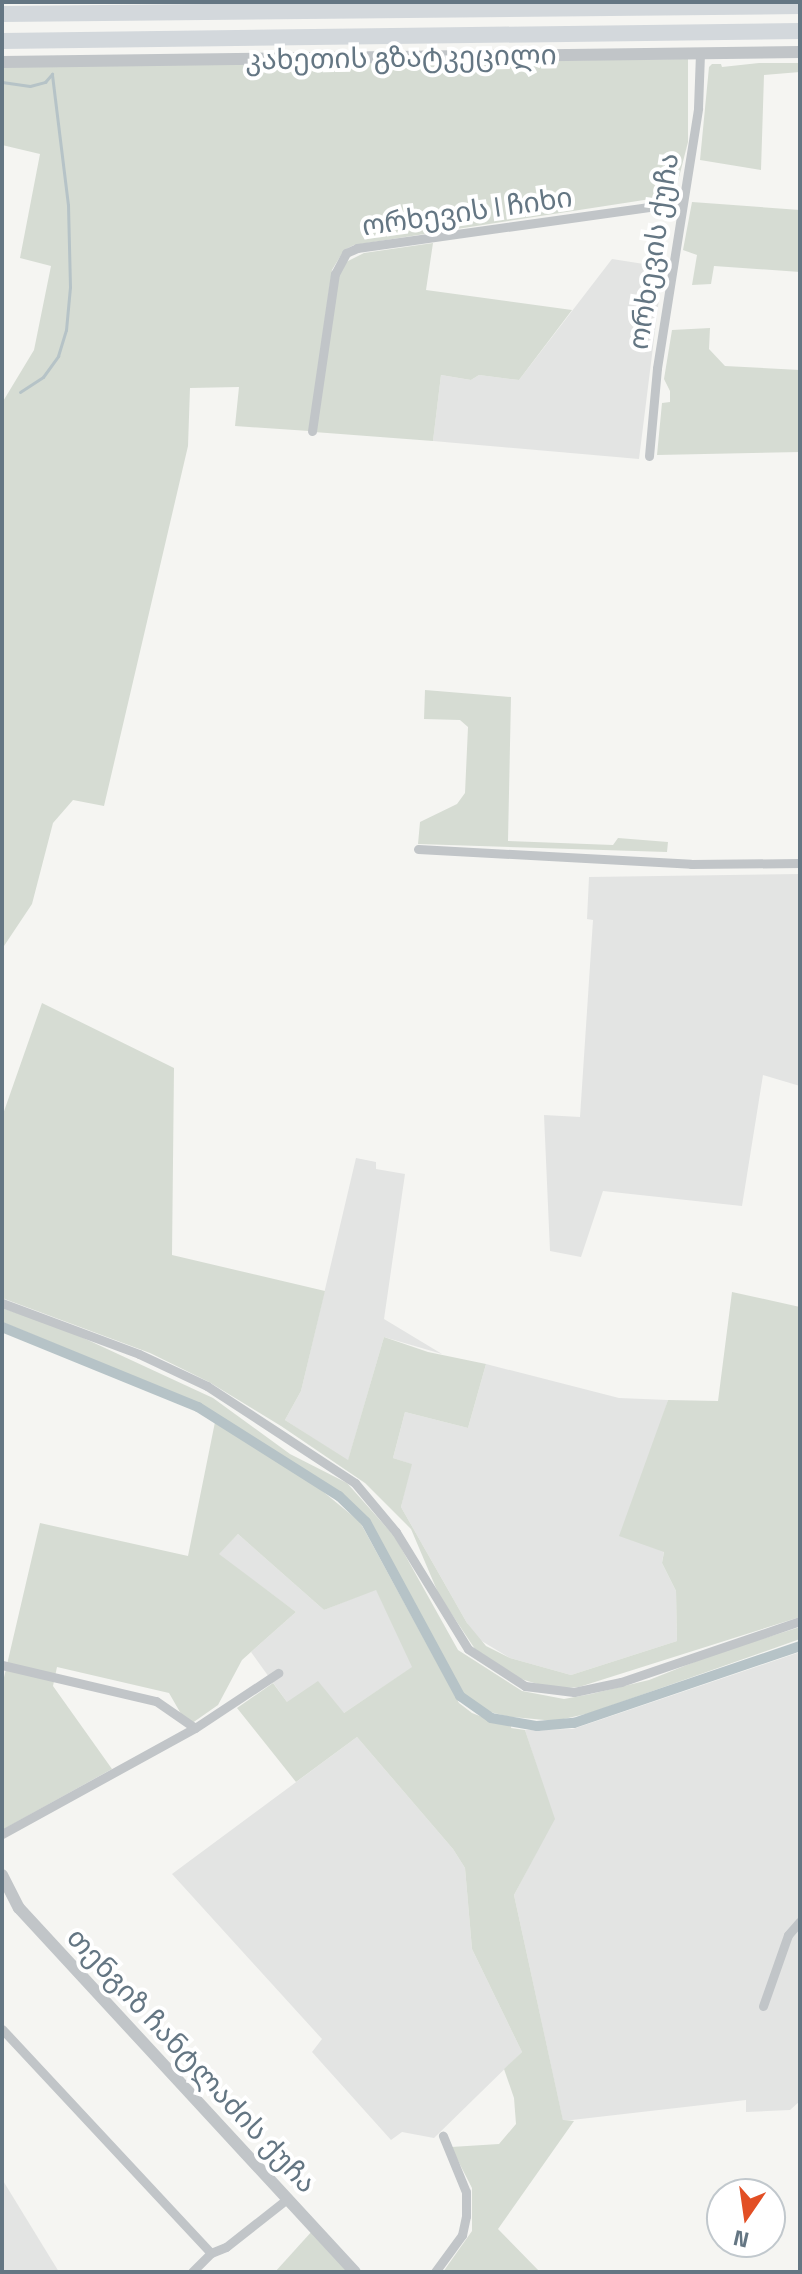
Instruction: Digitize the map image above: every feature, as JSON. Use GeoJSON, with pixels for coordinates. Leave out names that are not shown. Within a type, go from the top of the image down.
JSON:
{"type":"FeatureCollection","features":[{"type":"Feature","properties":{"kind":"highway"},"geometry":{"type":"LineString","coordinates":[[141,2],[204,13]]}},
{"type":"Feature","properties":{"kind":"highway"},"geometry":{"type":"LineString","coordinates":[[773,6],[794,2]]}},
{"type":"Feature","properties":{"kind":"highway","name":"კახეთის გზატკეცილი"},"geometry":{"type":"LineString","coordinates":[[2,14],[800,6]]}},
{"type":"Feature","properties":{"kind":"highway","name":"კახეთის გზატკეცილი"},"geometry":{"type":"LineString","coordinates":[[2,41],[800,31]]}},
{"type":"Feature","properties":{"kind":"street","name":"კახეთის გზატკეცილი"},"geometry":{"type":"LineString","coordinates":[[2,62],[800,52]]}},
{"type":"Feature","properties":{"kind":"street","name":"ორხევის ქუჩა"},"geometry":{"type":"LineString","coordinates":[[649,456],[657,368],[698,108],[700,54]]}},
{"type":"Feature","properties":{"kind":"street","name":"ორხევის I ჩიხი"},"geometry":{"type":"LineString","coordinates":[[312,431],[335,274],[346,253],[357,248],[683,202]]}},
{"type":"Feature","properties":{"kind":"street"},"geometry":{"type":"LineString","coordinates":[[418,849],[691,864],[800,863]]}},
{"type":"Feature","properties":{"kind":"street"},"geometry":{"type":"LineString","coordinates":[[2,1303],[139,1354],[207,1386],[355,1483],[396,1532],[468,1649],[525,1686],[574,1692],[621,1682],[800,1621]]}},
{"type":"Feature","properties":{"kind":"street"},"geometry":{"type":"LineString","coordinates":[[2,1665],[156,1701],[195,1728]]}},
{"type":"Feature","properties":{"kind":"street"},"geometry":{"type":"LineString","coordinates":[[2,1834],[195,1728],[278,1673]]}},
{"type":"Feature","properties":{"kind":"street","name":"თენგიზ ჩანტლაძის ქუჩა"},"geometry":{"type":"LineString","coordinates":[[2,1875],[19,1908],[355,2272]]}},
{"type":"Feature","properties":{"kind":"street"},"geometry":{"type":"LineString","coordinates":[[763,2006],[788,1935],[800,1921]]}},
{"type":"Feature","properties":{"kind":"street"},"geometry":{"type":"LineString","coordinates":[[2,2029],[211,2253]]}},
{"type":"Feature","properties":{"kind":"street"},"geometry":{"type":"LineString","coordinates":[[435,2272],[462,2235],[466,2216],[466,2192],[443,2136]]}},
{"type":"Feature","properties":{"kind":"street"},"geometry":{"type":"LineString","coordinates":[[192,2272],[211,2253],[226,2247],[287,2199]]}},
{"type":"Feature","properties":{"kind":"shaded area"},"geometry":{"type":"Polygon","coordinates":[[[688,59],[688,142],[676,189],[670,196],[354,245],[344,250],[332,270],[309,431],[235,426],[239,387],[190,388],[188,446],[104,806],[73,800],[53,823],[32,904],[2,949],[2,403],[34,350],[51,266],[20,258],[40,154],[2,145],[2,67],[688,59]]]}},
{"type":"Feature","properties":{"kind":"shaded area"},"geometry":{"type":"Polygon","coordinates":[[[800,63],[800,72],[764,75],[761,170],[700,160],[709,67],[712,64],[721,64],[722,67],[800,63]]]}},
{"type":"Feature","properties":{"kind":"shaded area"},"geometry":{"type":"Polygon","coordinates":[[[692,202],[800,210],[800,272],[714,266],[711,284],[692,285],[697,255],[683,250],[692,202]]]}},
{"type":"Feature","properties":{"kind":"shaded area"},"geometry":{"type":"Polygon","coordinates":[[[433,243],[426,290],[572,310],[519,380],[479,375],[471,380],[441,375],[433,441],[314,432],[337,278],[344,263],[364,253],[433,243]]]}},
{"type":"Feature","properties":{"kind":"shaded area"},"geometry":{"type":"Polygon","coordinates":[[[612,259],[663,267],[639,459],[433,441],[441,375],[471,380],[479,375],[519,380],[612,259]]]}},
{"type":"Feature","properties":{"kind":"shaded area"},"geometry":{"type":"Polygon","coordinates":[[[710,328],[709,349],[725,366],[800,370],[800,452],[657,455],[662,403],[670,402],[670,391],[664,379],[672,330],[710,328]]]}},
{"type":"Feature","properties":{"kind":"shaded area"},"geometry":{"type":"Polygon","coordinates":[[[425,690],[511,697],[508,841],[613,845],[618,838],[668,842],[667,852],[418,844],[420,822],[457,804],[465,793],[468,727],[460,720],[424,719],[425,690]]]}},
{"type":"Feature","properties":{"kind":"shaded area"},"geometry":{"type":"Polygon","coordinates":[[[800,874],[800,1086],[763,1075],[742,1206],[603,1191],[581,1257],[550,1251],[544,1115],[580,1117],[593,920],[587,919],[589,877],[800,874]]]}},
{"type":"Feature","properties":{"kind":"shaded area"},"geometry":{"type":"Polygon","coordinates":[[[42,1003],[174,1068],[172,1255],[325,1291],[301,1391],[285,1420],[348,1460],[384,1337],[428,1352],[486,1364],[468,1428],[405,1412],[393,1458],[412,1464],[401,1507],[467,1623],[486,1646],[510,1658],[571,1675],[677,1641],[676,1591],[662,1563],[664,1552],[619,1536],[668,1400],[718,1401],[732,1292],[800,1307],[800,1617],[579,1687],[554,1689],[521,1679],[475,1649],[439,1595],[411,1529],[365,1483],[209,1382],[150,1353],[2,1298],[2,1117],[42,1003]]]}},
{"type":"Feature","properties":{"kind":"shaded area"},"geometry":{"type":"Polygon","coordinates":[[[356,1158],[376,1162],[376,1169],[405,1174],[384,1319],[442,1354],[384,1337],[348,1461],[285,1420],[301,1391],[356,1158]]]}},
{"type":"Feature","properties":{"kind":"shaded area"},"geometry":{"type":"Polygon","coordinates":[[[2,1308],[64,1329],[213,1398],[290,1454],[347,1483],[395,1537],[458,1650],[522,1691],[564,1699],[591,1694],[649,1680],[717,1653],[800,1627],[800,1639],[590,1713],[555,1721],[513,1717],[511,1728],[525,1730],[555,1819],[514,1895],[563,2120],[574,2121],[498,2229],[540,2272],[443,2272],[472,2231],[472,2188],[451,2147],[499,2144],[516,2124],[514,2098],[504,2069],[522,2052],[472,1949],[465,1868],[453,1849],[357,1737],[296,1782],[237,1708],[273,1683],[287,1702],[318,1681],[344,1713],[412,1667],[376,1590],[324,1610],[238,1534],[219,1554],[296,1612],[242,1660],[218,1705],[188,1726],[169,1693],[57,1667],[53,1686],[112,1769],[2,1830],[2,1686],[40,1523],[188,1556],[215,1422],[298,1471],[360,1522],[459,1703],[472,1713],[503,1725],[506,1716],[486,1711],[465,1697],[367,1518],[351,1502],[201,1404],[2,1322],[2,1308]]]}},
{"type":"Feature","properties":{"kind":"shaded area"},"geometry":{"type":"Polygon","coordinates":[[[486,1364],[619,1398],[668,1400],[654,1443],[664,1551],[662,1563],[676,1591],[677,1641],[571,1675],[510,1658],[475,1637],[401,1507],[411,1464],[393,1458],[405,1412],[468,1428],[486,1364]]]}},
{"type":"Feature","properties":{"kind":"shaded area"},"geometry":{"type":"Polygon","coordinates":[[[238,1534],[324,1610],[376,1589],[413,1667],[344,1713],[287,1702],[251,1652],[296,1612],[218,1554],[238,1534]]]}},
{"type":"Feature","properties":{"kind":"shaded area"},"geometry":{"type":"Polygon","coordinates":[[[800,1652],[800,2101],[790,2110],[746,2112],[746,2100],[563,2121],[514,1895],[554,1819],[525,1730],[573,1729],[800,1652]]]}},
{"type":"Feature","properties":{"kind":"shaded area"},"geometry":{"type":"Polygon","coordinates":[[[357,1737],[453,1849],[465,1868],[472,1949],[522,2052],[434,2138],[402,2132],[391,2140],[312,2052],[322,2039],[172,1874],[357,1737]]]}},
{"type":"Feature","properties":{"kind":"shaded area"},"geometry":{"type":"Polygon","coordinates":[[[2,2179],[59,2272],[2,2272],[2,2179]]]}},
{"type":"Feature","properties":{"kind":"shaded area"},"geometry":{"type":"Polygon","coordinates":[[[313,2230],[349,2272],[275,2272],[313,2230]]]}},
{"type":"Feature","properties":{"kind":"waterway"},"geometry":{"type":"LineString","coordinates":[[2,82],[30,86],[45,82],[52,74]]}},
{"type":"Feature","properties":{"kind":"waterway"},"geometry":{"type":"LineString","coordinates":[[20,392],[43,377],[58,356],[66,330],[70,287],[68,205],[52,74]]}},
{"type":"Feature","properties":{"kind":"waterway"},"geometry":{"type":"LineString","coordinates":[[2,1327],[198,1407],[339,1496],[366,1522],[460,1696],[491,1718],[537,1726],[574,1723],[800,1646]]}}]}
